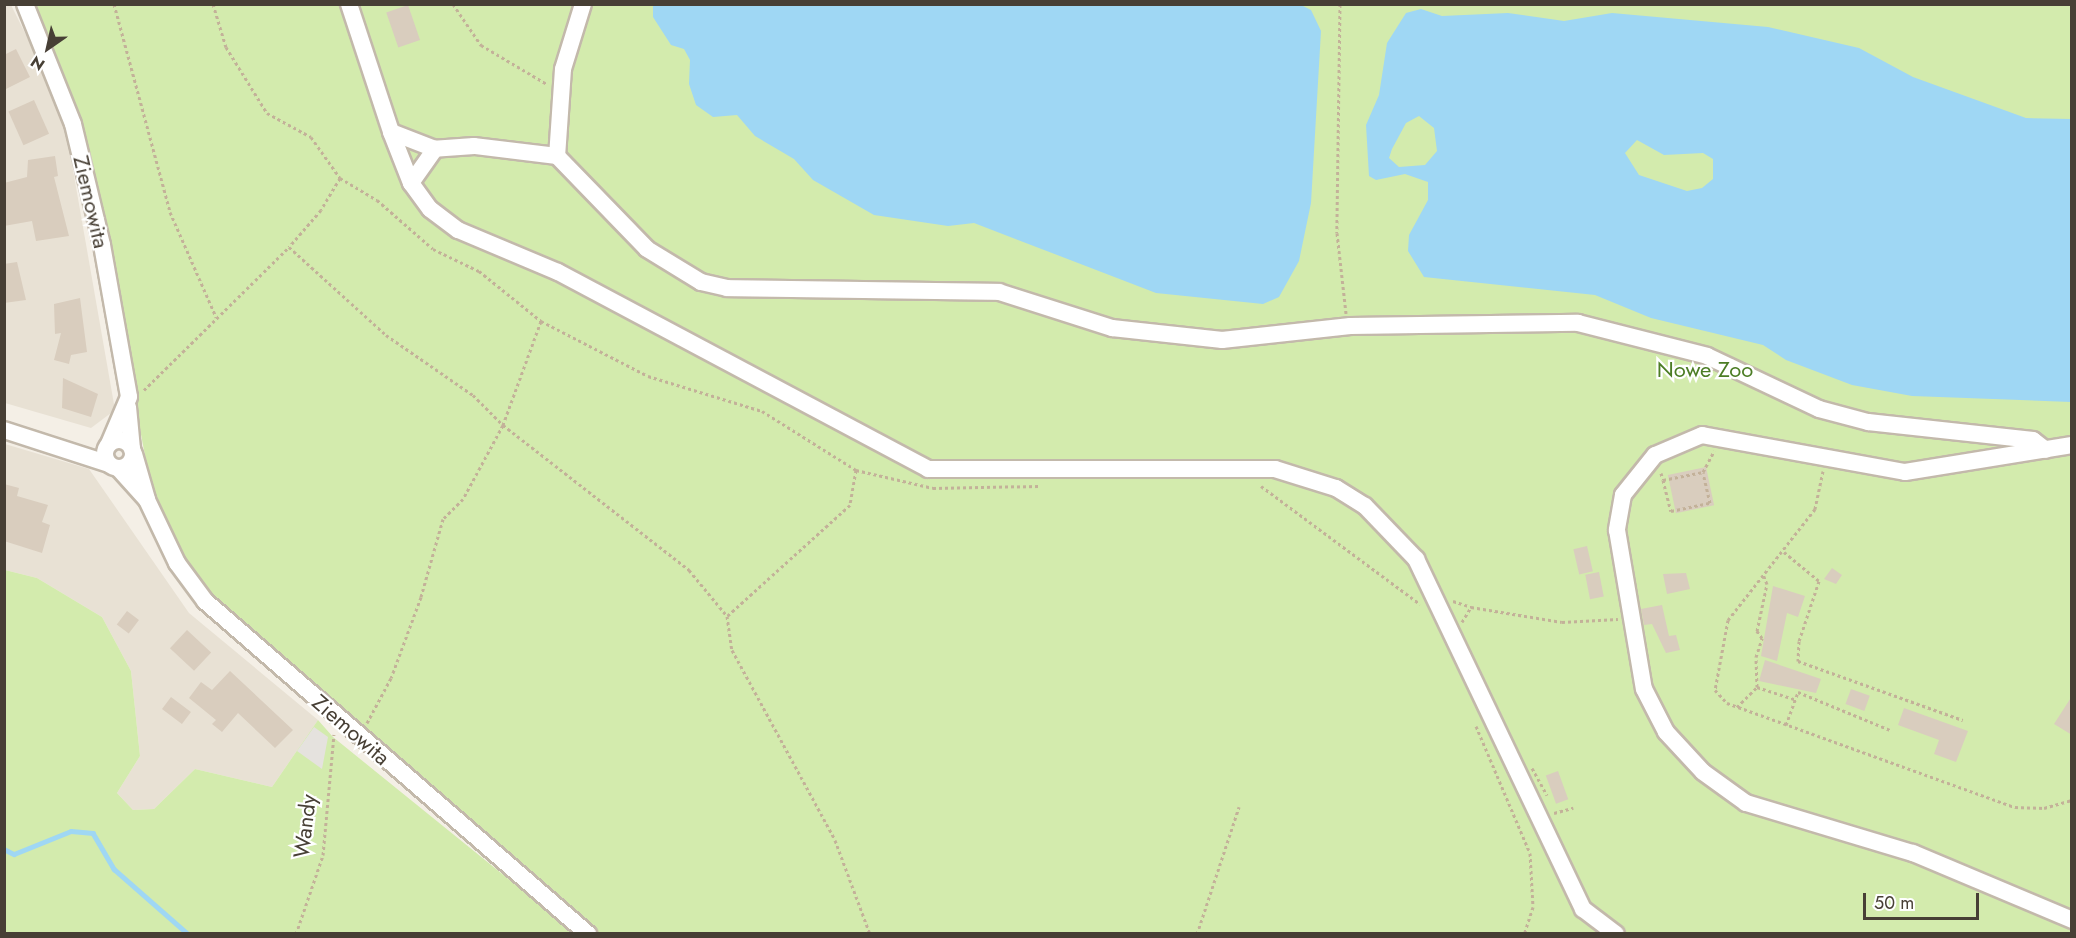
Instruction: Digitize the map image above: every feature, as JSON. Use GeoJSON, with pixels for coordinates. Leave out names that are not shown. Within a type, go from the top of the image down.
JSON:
{"type":"FeatureCollection","features":[{"type":"Feature","properties":{"kind":"street","name":"Ziemowita"},"geometry":{"type":"LineString","coordinates":[[25,4],[73,124],[102,246],[133,451],[147,500],[177,563],[205,601],[337,719],[588,933]]}},
{"type":"Feature","properties":{"kind":"street"},"geometry":{"type":"LineString","coordinates":[[349,4],[391,132],[411,183],[430,209],[458,230],[558,272],[928,469],[1275,469],[1336,488],[1391,528],[1416,558],[1583,909],[1616,933]]}},
{"type":"Feature","properties":{"kind":"street"},"geometry":{"type":"LineString","coordinates":[[557,156],[560,93],[583,4]]}},
{"type":"Feature","properties":{"kind":"street"},"geometry":{"type":"LineString","coordinates":[[391,132],[435,149],[474,146],[557,156],[647,249],[677,271],[718,286],[999,292],[1112,327],[1222,340],[1350,326],[1578,323],[1707,356],[1819,409],[1868,422],[2033,440],[2046,450]]}},
{"type":"Feature","properties":{"kind":"street"},"geometry":{"type":"LineString","coordinates":[[411,183],[420,163],[435,149]]}},
{"type":"Feature","properties":{"kind":"street"},"geometry":{"type":"LineString","coordinates":[[114,466],[108,446],[128,407]]}},
{"type":"Feature","properties":{"kind":"street"},"geometry":{"type":"LineString","coordinates":[[4,430],[68,447],[114,466],[129,464],[133,451],[124,441],[108,446],[68,447]]}},
{"type":"Feature","properties":{"kind":"street"},"geometry":{"type":"LineString","coordinates":[[2072,445],[1905,472],[1825,461],[1722,436],[1702,435],[1655,455],[1623,495],[1617,530],[1630,619],[1644,689],[1666,732],[1703,772],[1746,803],[1913,853],[2072,920]]}},
{"type":"Feature","properties":{"kind":"street","name":"Ziemowita"},"geometry":{"type":"LineString","coordinates":[[114,466],[147,500]]}},
{"type":"Feature","properties":{"kind":"path"},"geometry":{"type":"LineString","coordinates":[[114,4],[170,212],[216,317]]}},
{"type":"Feature","properties":{"kind":"path"},"geometry":{"type":"LineString","coordinates":[[213,4],[226,47],[267,113],[311,137],[340,178],[378,200],[433,249],[479,271],[541,321],[648,376],[762,411],[856,470],[933,488],[1051,486]]}},
{"type":"Feature","properties":{"kind":"path"},"geometry":{"type":"LineString","coordinates":[[453,4],[481,45],[560,93]]}},
{"type":"Feature","properties":{"kind":"path"},"geometry":{"type":"LineString","coordinates":[[1340,4],[1337,233],[1339,278],[1350,326]]}},
{"type":"Feature","properties":{"kind":"path"},"geometry":{"type":"LineString","coordinates":[[128,407],[216,317],[289,247],[321,210],[340,178]]}},
{"type":"Feature","properties":{"kind":"path"},"geometry":{"type":"LineString","coordinates":[[289,247],[386,336],[473,395],[503,425],[689,570],[727,616],[732,650],[835,840],[870,933]]}},
{"type":"Feature","properties":{"kind":"path"},"geometry":{"type":"LineString","coordinates":[[357,736],[391,678],[443,519],[463,499],[503,425],[541,321]]}},
{"type":"Feature","properties":{"kind":"path"},"geometry":{"type":"LineString","coordinates":[[1655,455],[1671,511],[1710,503],[1703,472],[1722,436]]}},
{"type":"Feature","properties":{"kind":"path"},"geometry":{"type":"LineString","coordinates":[[1825,461],[1815,509],[1784,552],[1763,574],[1728,620],[1715,690],[1737,707],[2015,807],[2044,808],[2072,800]]}},
{"type":"Feature","properties":{"kind":"path"},"geometry":{"type":"LineString","coordinates":[[727,616],[850,505],[856,470]]}},
{"type":"Feature","properties":{"kind":"path"},"geometry":{"type":"LineString","coordinates":[[1663,480],[1703,472]]}},
{"type":"Feature","properties":{"kind":"path"},"geometry":{"type":"LineString","coordinates":[[1250,483],[1263,486],[1425,608]]}},
{"type":"Feature","properties":{"kind":"path"},"geometry":{"type":"LineString","coordinates":[[1784,552],[1819,581],[1799,640],[1798,661],[1963,720]]}},
{"type":"Feature","properties":{"kind":"path"},"geometry":{"type":"LineString","coordinates":[[1737,707],[1757,687],[1756,657],[1762,638],[1757,631],[1767,584],[1763,574]]}},
{"type":"Feature","properties":{"kind":"path"},"geometry":{"type":"LineString","coordinates":[[1454,636],[1471,607],[1562,622],[1630,619]]}},
{"type":"Feature","properties":{"kind":"path"},"geometry":{"type":"LineString","coordinates":[[1757,687],[1796,699]]}},
{"type":"Feature","properties":{"kind":"path"},"geometry":{"type":"LineString","coordinates":[[1786,725],[1798,692],[1890,730]]}},
{"type":"Feature","properties":{"kind":"path","name":"Wandy"},"geometry":{"type":"LineString","coordinates":[[296,933],[323,855],[328,757],[337,719]]}},
{"type":"Feature","properties":{"kind":"path"},"geometry":{"type":"LineString","coordinates":[[1475,722],[1530,854],[1533,907],[1524,933]]}},
{"type":"Feature","properties":{"kind":"path"},"geometry":{"type":"LineString","coordinates":[[1197,933],[1239,807]]}},
{"type":"Feature","properties":{"kind":"shaded area"},"geometry":{"type":"Polygon","coordinates":[[[4,5],[11,5],[62,107],[115,410],[91,428],[5,403],[4,5]]]}},
{"type":"Feature","properties":{"kind":"shaded area"},"geometry":{"type":"Polygon","coordinates":[[[5,444],[89,469],[189,613],[318,720],[272,787],[195,769],[154,809],[133,810],[117,793],[140,756],[131,671],[102,617],[37,578],[5,570],[5,444]]]}},
{"type":"Feature","properties":{"kind":"shaded area"},"geometry":{"type":"Polygon","coordinates":[[[314,727],[328,737],[322,769],[297,751],[314,727]]]}},
{"type":"Feature","properties":{"kind":"green space","name":"Nowe Zoo"},"geometry":{"type":"Polygon","coordinates":[[[34,5],[2071,5],[2071,933],[597,933],[305,686],[193,578],[151,487],[81,119],[34,5]]]}},
{"type":"Feature","properties":{"kind":"green space"},"geometry":{"type":"Polygon","coordinates":[[[5,570],[37,578],[102,617],[131,671],[140,756],[117,793],[133,810],[154,809],[195,769],[272,787],[318,720],[333,737],[575,933],[5,934],[5,570]]]}},
{"type":"Feature","properties":{"kind":"water"},"geometry":{"type":"Polygon","coordinates":[[[653,5],[1301,5],[1311,10],[1321,31],[1311,203],[1299,261],[1279,297],[1263,304],[1156,293],[974,223],[948,226],[874,215],[813,180],[794,159],[755,136],[737,115],[713,117],[696,105],[689,84],[690,60],[684,49],[671,45],[653,17],[653,5]]]}},
{"type":"Feature","properties":{"kind":"water"},"geometry":{"type":"Polygon","coordinates":[[[1421,9],[1442,16],[1508,13],[1564,21],[1612,13],[1768,27],[1859,48],[1913,77],[2026,118],[2071,119],[2071,402],[1912,396],[1852,385],[1786,360],[1763,345],[1651,318],[1595,295],[1424,277],[1408,251],[1409,235],[1428,200],[1428,182],[1405,174],[1376,180],[1369,176],[1366,125],[1379,95],[1387,43],[1406,13],[1421,9]],[[1419,116],[1406,123],[1392,149],[1389,158],[1399,167],[1425,165],[1437,151],[1434,128],[1419,116]],[[1637,140],[1625,153],[1639,175],[1687,191],[1702,188],[1713,179],[1713,159],[1703,153],[1664,155],[1637,140]]]}},
{"type":"Feature","properties":{"kind":"building"},"geometry":{"type":"Polygon","coordinates":[[[408,5],[420,40],[398,47],[386,12],[408,5]]]}},
{"type":"Feature","properties":{"kind":"building"},"geometry":{"type":"Polygon","coordinates":[[[16,49],[30,77],[4,90],[4,55],[16,49]]]}},
{"type":"Feature","properties":{"kind":"building"},"geometry":{"type":"Polygon","coordinates":[[[34,100],[49,134],[23,145],[8,111],[34,100]]]}},
{"type":"Feature","properties":{"kind":"building"},"geometry":{"type":"Polygon","coordinates":[[[55,156],[58,176],[54,177],[69,236],[36,241],[32,221],[4,226],[4,183],[27,177],[28,160],[55,156]]]}},
{"type":"Feature","properties":{"kind":"building"},"geometry":{"type":"Polygon","coordinates":[[[17,262],[26,300],[4,303],[4,264],[17,262]]]}},
{"type":"Feature","properties":{"kind":"building"},"geometry":{"type":"Polygon","coordinates":[[[80,298],[87,352],[71,355],[69,364],[54,360],[61,333],[55,334],[54,304],[80,298]]]}},
{"type":"Feature","properties":{"kind":"building"},"geometry":{"type":"Polygon","coordinates":[[[63,378],[98,394],[91,417],[62,408],[63,378]]]}},
{"type":"Feature","properties":{"kind":"building"},"geometry":{"type":"Polygon","coordinates":[[[1706,467],[1714,505],[1676,513],[1668,475],[1706,467]]]}},
{"type":"Feature","properties":{"kind":"building"},"geometry":{"type":"Polygon","coordinates":[[[4,484],[19,488],[17,496],[48,505],[42,522],[50,525],[42,553],[4,541],[4,484]]]}},
{"type":"Feature","properties":{"kind":"building"},"geometry":{"type":"Polygon","coordinates":[[[1587,546],[1593,571],[1579,574],[1573,549],[1587,546]]]}},
{"type":"Feature","properties":{"kind":"building"},"geometry":{"type":"Polygon","coordinates":[[[1832,568],[1842,575],[1836,584],[1824,579],[1832,568]]]}},
{"type":"Feature","properties":{"kind":"building"},"geometry":{"type":"Polygon","coordinates":[[[1599,572],[1604,597],[1590,599],[1585,575],[1599,572]]]}},
{"type":"Feature","properties":{"kind":"building"},"geometry":{"type":"Polygon","coordinates":[[[1686,573],[1690,589],[1667,594],[1663,574],[1686,573]]]}},
{"type":"Feature","properties":{"kind":"building"},"geometry":{"type":"Polygon","coordinates":[[[1773,586],[1805,596],[1798,617],[1787,613],[1777,661],[1761,656],[1773,586]]]}},
{"type":"Feature","properties":{"kind":"building"},"geometry":{"type":"Polygon","coordinates":[[[1662,605],[1669,636],[1676,635],[1680,650],[1666,653],[1652,624],[1644,625],[1641,609],[1662,605]]]}},
{"type":"Feature","properties":{"kind":"building"},"geometry":{"type":"Polygon","coordinates":[[[127,611],[139,620],[129,634],[117,625],[127,611]]]}},
{"type":"Feature","properties":{"kind":"building"},"geometry":{"type":"Polygon","coordinates":[[[187,630],[211,653],[194,671],[170,648],[187,630]]]}},
{"type":"Feature","properties":{"kind":"building"},"geometry":{"type":"Polygon","coordinates":[[[1765,660],[1821,679],[1816,693],[1759,681],[1765,660]]]}},
{"type":"Feature","properties":{"kind":"building"},"geometry":{"type":"Polygon","coordinates":[[[230,671],[293,730],[275,748],[238,713],[222,732],[212,724],[216,720],[189,698],[201,682],[212,690],[230,671]]]}},
{"type":"Feature","properties":{"kind":"building"},"geometry":{"type":"Polygon","coordinates":[[[1851,689],[1870,696],[1864,711],[1846,704],[1851,689]]]}},
{"type":"Feature","properties":{"kind":"building"},"geometry":{"type":"Polygon","coordinates":[[[2072,696],[2072,735],[2054,724],[2072,696]]]}},
{"type":"Feature","properties":{"kind":"building"},"geometry":{"type":"Polygon","coordinates":[[[171,697],[191,712],[182,724],[162,709],[171,697]]]}},
{"type":"Feature","properties":{"kind":"building"},"geometry":{"type":"Polygon","coordinates":[[[1904,708],[1968,731],[1956,762],[1934,754],[1939,740],[1898,725],[1904,708]]]}},
{"type":"Feature","properties":{"kind":"building"},"geometry":{"type":"Polygon","coordinates":[[[1558,771],[1568,799],[1556,804],[1546,775],[1558,771]]]}},
{"type":"Feature","properties":{"kind":"waterway"},"geometry":{"type":"LineString","coordinates":[[4,849],[14,854],[71,831],[93,833],[114,869],[188,934]]}}]}
